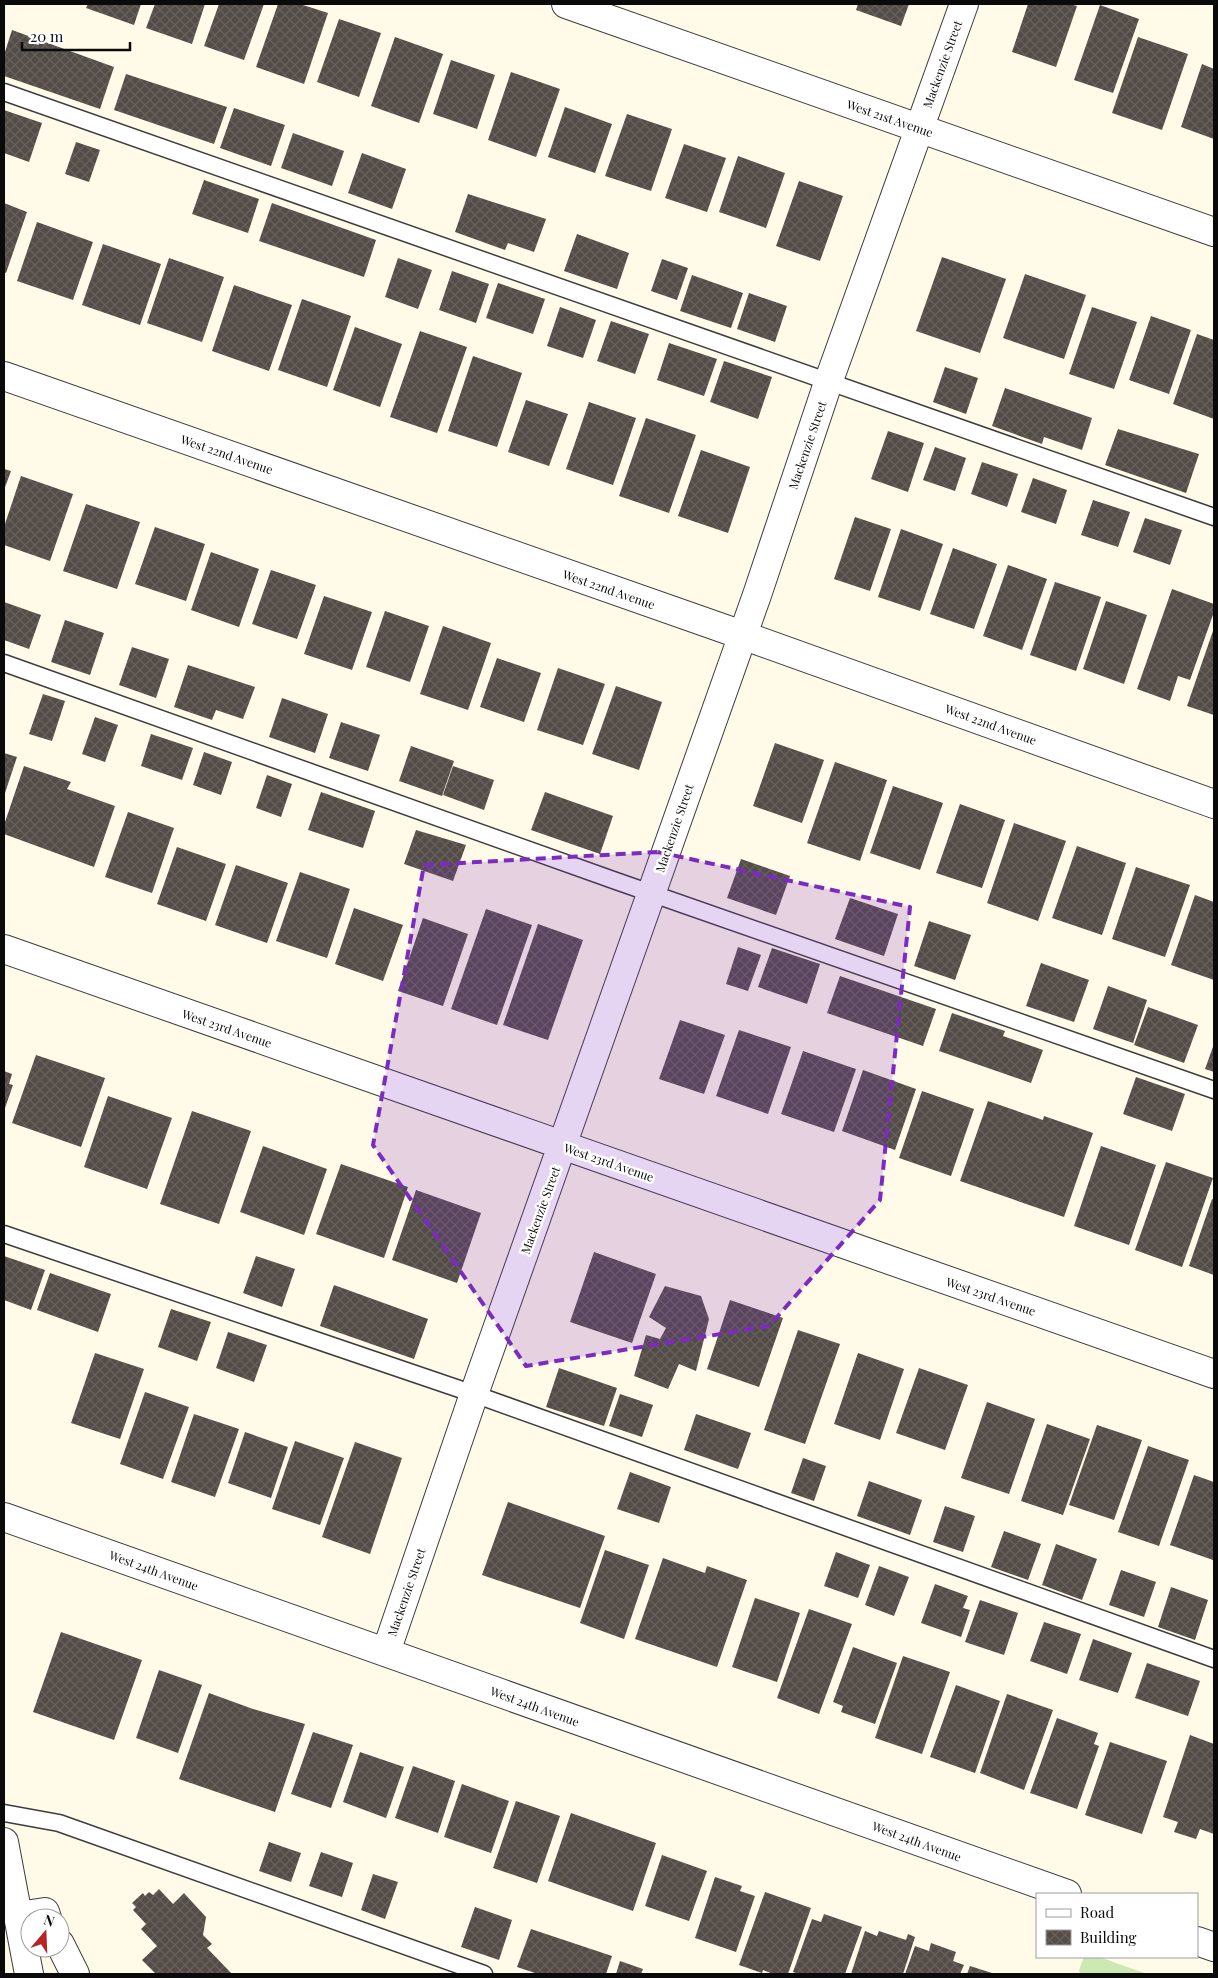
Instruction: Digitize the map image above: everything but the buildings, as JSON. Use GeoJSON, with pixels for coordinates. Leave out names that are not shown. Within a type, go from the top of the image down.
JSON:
{"type":"FeatureCollection","features":[{"type":"Feature","properties":{"kind":"street","name":"West 21st Avenue"},"geometry":{"type":"LineString","coordinates":[[566,4],[1214,232]]}},
{"type":"Feature","properties":{"kind":"street","name":"Mackenzie Street"},"geometry":{"type":"LineString","coordinates":[[386,1652],[474,1394],[652,894],[828,383],[964,4]]}},
{"type":"Feature","properties":{"kind":"street","name":"West 22nd Avenue"},"geometry":{"type":"LineString","coordinates":[[4,376],[742,635],[1214,804]]}},
{"type":"Feature","properties":{"kind":"street","name":"West 23rd Avenue"},"geometry":{"type":"LineString","coordinates":[[4,949],[1214,1374]]}},
{"type":"Feature","properties":{"kind":"street","name":"West 24th Avenue"},"geometry":{"type":"LineString","coordinates":[[4,1517],[1063,1893]]}},
{"type":"Feature","properties":{"kind":"street"},"geometry":{"type":"LineString","coordinates":[[4,1842],[29,1974]]}},
{"type":"Feature","properties":{"kind":"street"},"geometry":{"type":"LineString","coordinates":[[1198,1941],[1214,1947]]}},
{"type":"Feature","properties":{"kind":"street"},"geometry":{"type":"LineString","coordinates":[[67,1958],[75,1974]]}},
{"type":"Feature","properties":{"kind":"lane"},"geometry":{"type":"LineString","coordinates":[[4,92],[1214,517]]}},
{"type":"Feature","properties":{"kind":"lane"},"geometry":{"type":"LineString","coordinates":[[4,663],[652,894],[1214,1090]]}},
{"type":"Feature","properties":{"kind":"lane"},"geometry":{"type":"LineString","coordinates":[[4,1234],[474,1394],[1214,1659]]}},
{"type":"Feature","properties":{"kind":"lane"},"geometry":{"type":"LineString","coordinates":[[4,1813],[59,1823],[484,1974]]}},
{"type":"Feature","properties":{"kind":"highlighted area"},"geometry":{"type":"Polygon","coordinates":[[[658,852],[910,907],[880,1200],[769,1326],[526,1366],[373,1145],[424,865],[658,852]]]}},
{"type":"Feature","properties":{"kind":"green space"},"geometry":{"type":"Polygon","coordinates":[[[1084,1958],[1102,1958],[1147,1974],[1080,1974],[1079,1970],[1084,1958]]]}}]}
